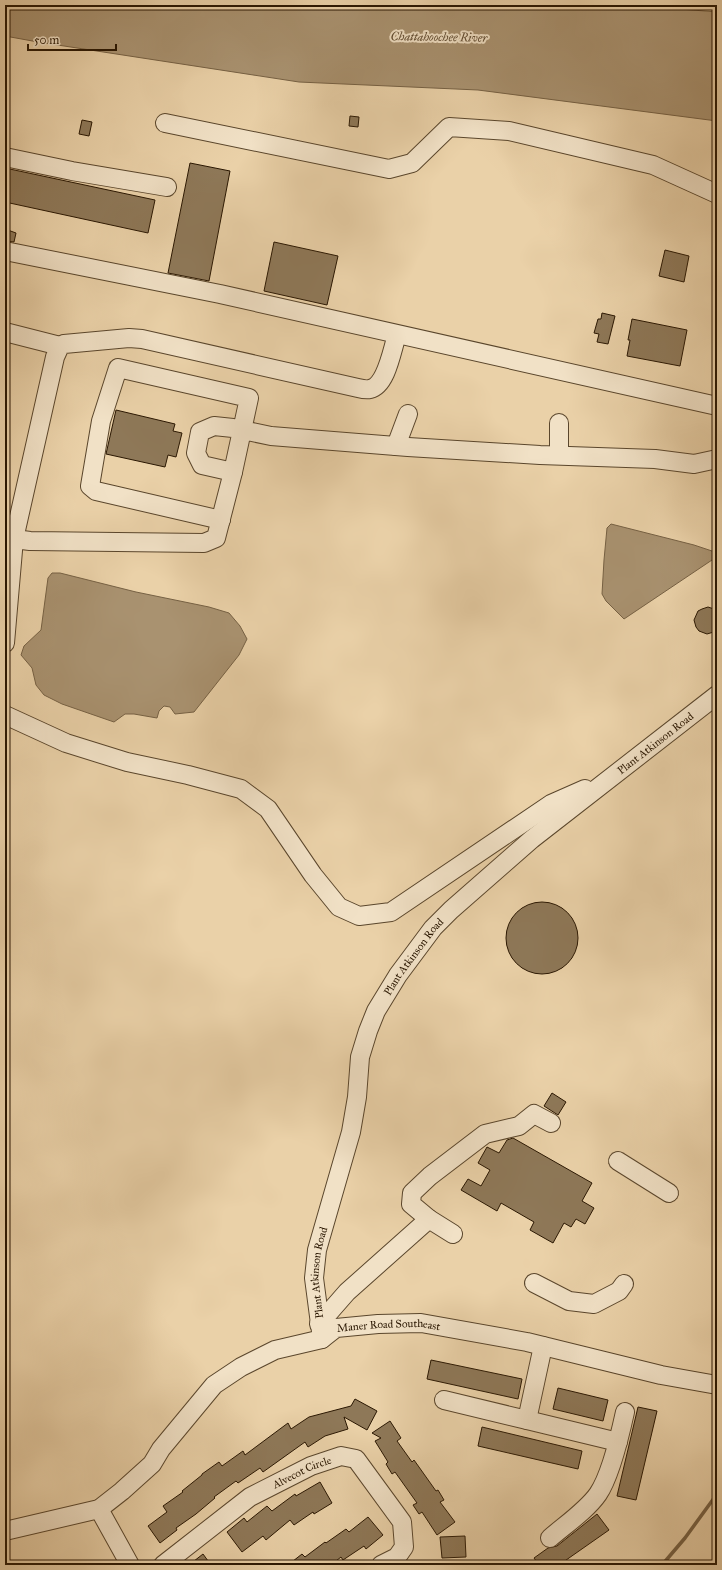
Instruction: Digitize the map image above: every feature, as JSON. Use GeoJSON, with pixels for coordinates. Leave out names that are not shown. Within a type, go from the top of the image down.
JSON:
{"type":"FeatureCollection","features":[{"type":"Feature","properties":{"kind":"street"},"geometry":{"type":"LineString","coordinates":[[165,123],[389,169],[412,163],[449,127],[509,131],[653,165],[717,194]]}},
{"type":"Feature","properties":{"kind":"street"},"geometry":{"type":"LineString","coordinates":[[5,158],[167,187]]}},
{"type":"Feature","properties":{"kind":"street"},"geometry":{"type":"LineString","coordinates":[[5,251],[220,294],[717,406]]}},
{"type":"Feature","properties":{"kind":"street"},"geometry":{"type":"LineString","coordinates":[[5,332],[60,346],[64,344],[114,339],[142,339],[358,388],[370,389],[377,386],[383,378],[397,335]]}},
{"type":"Feature","properties":{"kind":"street"},"geometry":{"type":"LineString","coordinates":[[5,643],[8,581],[14,539],[55,357],[60,346]]}},
{"type":"Feature","properties":{"kind":"street"},"geometry":{"type":"LineString","coordinates":[[14,539],[30,541],[204,543],[216,538],[221,520],[233,472],[249,398],[118,368],[101,421],[90,486],[96,491],[221,520]]}},
{"type":"Feature","properties":{"kind":"street"},"geometry":{"type":"LineString","coordinates":[[396,446],[408,414]]}},
{"type":"Feature","properties":{"kind":"street"},"geometry":{"type":"LineString","coordinates":[[559,423],[559,455]]}},
{"type":"Feature","properties":{"kind":"street"},"geometry":{"type":"LineString","coordinates":[[233,472],[202,465],[196,453],[200,432],[214,426],[271,436],[396,446],[655,459],[694,464],[717,459]]}},
{"type":"Feature","properties":{"kind":"street","name":"Plant Atkinson Road"},"geometry":{"type":"LineString","coordinates":[[321,1331],[314,1278],[317,1250],[351,1132],[357,1097],[360,1056],[368,1031],[380,1005],[398,975],[415,950],[450,910],[532,839],[717,695]]}},
{"type":"Feature","properties":{"kind":"street"},"geometry":{"type":"LineString","coordinates":[[5,715],[66,743],[127,762],[188,775],[241,789],[268,809],[313,875],[339,907],[359,916],[391,912],[551,804],[611,778]]}},
{"type":"Feature","properties":{"kind":"street"},"geometry":{"type":"LineString","coordinates":[[453,1234],[429,1219],[411,1204],[412,1193],[430,1176],[484,1134],[519,1126],[534,1114],[551,1123]]}},
{"type":"Feature","properties":{"kind":"street"},"geometry":{"type":"LineString","coordinates":[[618,1161],[669,1193]]}},
{"type":"Feature","properties":{"kind":"street"},"geometry":{"type":"LineString","coordinates":[[321,1331],[347,1292],[429,1219]]}},
{"type":"Feature","properties":{"kind":"street"},"geometry":{"type":"LineString","coordinates":[[534,1283],[570,1301],[594,1304],[619,1292],[624,1284]]}},
{"type":"Feature","properties":{"kind":"street","name":"Maner Road Southeast"},"geometry":{"type":"LineString","coordinates":[[5,1531],[99,1509],[152,1464],[161,1449],[214,1385],[241,1367],[275,1350],[321,1331],[378,1324],[421,1323],[484,1333],[661,1375],[717,1385]]}},
{"type":"Feature","properties":{"kind":"street"},"geometry":{"type":"LineString","coordinates":[[527,1420],[543,1346]]}},
{"type":"Feature","properties":{"kind":"street"},"geometry":{"type":"LineString","coordinates":[[444,1400],[618,1442]]}},
{"type":"Feature","properties":{"kind":"street"},"geometry":{"type":"LineString","coordinates":[[550,1538],[586,1507],[598,1494],[618,1442],[625,1412]]}},
{"type":"Feature","properties":{"kind":"street","name":"Alvecot Circle"},"geometry":{"type":"LineString","coordinates":[[163,1565],[250,1497],[311,1466],[340,1456],[356,1459],[402,1522],[404,1547],[397,1557],[381,1565]]}},
{"type":"Feature","properties":{"kind":"street"},"geometry":{"type":"LineString","coordinates":[[99,1509],[130,1565]]}},
{"type":"Feature","properties":{"kind":"water","name":"Chattahoochee River"},"geometry":{"type":"Polygon","coordinates":[[[5,5],[631,5],[717,12],[717,121],[478,90],[299,82],[38,42],[5,36],[5,5]]]}},
{"type":"Feature","properties":{"kind":"water"},"geometry":{"type":"Polygon","coordinates":[[[611,524],[694,545],[712,551],[715,558],[624,619],[606,601],[602,594],[607,528],[611,524]]]}},
{"type":"Feature","properties":{"kind":"water"},"geometry":{"type":"Polygon","coordinates":[[[52,573],[60,573],[136,592],[209,607],[229,613],[240,626],[247,639],[239,655],[194,712],[175,714],[170,707],[164,706],[159,711],[157,718],[125,714],[114,722],[62,704],[44,695],[36,685],[32,668],[21,655],[24,646],[41,630],[48,578],[52,573]]]}},
{"type":"Feature","properties":{"kind":"building"},"geometry":{"type":"Polygon","coordinates":[[[350,116],[359,117],[358,127],[349,126],[350,116]]]}},
{"type":"Feature","properties":{"kind":"building"},"geometry":{"type":"Polygon","coordinates":[[[82,120],[92,122],[89,136],[79,134],[82,120]]]}},
{"type":"Feature","properties":{"kind":"building"},"geometry":{"type":"Polygon","coordinates":[[[190,163],[230,171],[209,281],[168,273],[190,163]]]}},
{"type":"Feature","properties":{"kind":"building"},"geometry":{"type":"Polygon","coordinates":[[[5,168],[155,200],[148,233],[5,202],[5,168]]]}},
{"type":"Feature","properties":{"kind":"building"},"geometry":{"type":"Polygon","coordinates":[[[5,229],[16,233],[14,242],[5,241],[5,229]]]}},
{"type":"Feature","properties":{"kind":"building"},"geometry":{"type":"Polygon","coordinates":[[[274,242],[338,256],[327,305],[264,291],[274,242]]]}},
{"type":"Feature","properties":{"kind":"building"},"geometry":{"type":"Polygon","coordinates":[[[665,250],[689,256],[684,282],[659,276],[665,250]]]}},
{"type":"Feature","properties":{"kind":"building"},"geometry":{"type":"Polygon","coordinates":[[[602,313],[615,316],[608,344],[597,342],[599,334],[594,333],[598,319],[601,319],[602,313]]]}},
{"type":"Feature","properties":{"kind":"building"},"geometry":{"type":"Polygon","coordinates":[[[632,319],[687,330],[680,366],[627,356],[632,319]]]}},
{"type":"Feature","properties":{"kind":"building"},"geometry":{"type":"Polygon","coordinates":[[[116,410],[175,424],[173,431],[182,433],[176,457],[168,455],[165,467],[106,454],[116,410]]]}},
{"type":"Feature","properties":{"kind":"building"},"geometry":{"type":"Polygon","coordinates":[[[708,607],[717,610],[717,631],[707,634],[699,631],[694,620],[698,611],[708,607]]]}},
{"type":"Feature","properties":{"kind":"building"},"geometry":{"type":"Polygon","coordinates":[[[535,902],[549,902],[556,904],[568,912],[576,924],[578,938],[576,952],[568,964],[556,972],[549,974],[535,974],[528,972],[516,964],[508,952],[506,945],[506,931],[508,924],[516,912],[528,904],[535,902]]]}},
{"type":"Feature","properties":{"kind":"building"},"geometry":{"type":"Polygon","coordinates":[[[552,1093],[566,1102],[558,1115],[544,1106],[552,1093]]]}},
{"type":"Feature","properties":{"kind":"building"},"geometry":{"type":"Polygon","coordinates":[[[513,1138],[592,1183],[582,1201],[594,1208],[585,1224],[576,1219],[571,1227],[564,1223],[553,1243],[530,1230],[534,1222],[501,1203],[497,1211],[461,1190],[468,1179],[481,1186],[490,1170],[478,1163],[487,1147],[499,1153],[507,1140],[513,1138]]]}},
{"type":"Feature","properties":{"kind":"building"},"geometry":{"type":"Polygon","coordinates":[[[431,1360],[522,1379],[518,1399],[427,1379],[431,1360]]]}},
{"type":"Feature","properties":{"kind":"building"},"geometry":{"type":"Polygon","coordinates":[[[558,1388],[608,1400],[603,1421],[553,1409],[558,1388]]]}},
{"type":"Feature","properties":{"kind":"building"},"geometry":{"type":"Polygon","coordinates":[[[355,1399],[377,1411],[367,1430],[344,1417],[348,1429],[325,1436],[308,1447],[305,1442],[263,1472],[260,1468],[238,1483],[236,1481],[214,1497],[215,1498],[196,1514],[176,1528],[177,1530],[160,1543],[148,1526],[167,1512],[163,1506],[183,1492],[182,1491],[202,1474],[219,1462],[222,1466],[243,1451],[245,1455],[288,1423],[291,1429],[309,1417],[351,1406],[355,1399]]]}},
{"type":"Feature","properties":{"kind":"building"},"geometry":{"type":"Polygon","coordinates":[[[638,1407],[657,1411],[636,1500],[617,1496],[638,1407]]]}},
{"type":"Feature","properties":{"kind":"building"},"geometry":{"type":"Polygon","coordinates":[[[390,1421],[401,1438],[397,1441],[412,1462],[414,1460],[436,1491],[438,1490],[444,1500],[440,1502],[455,1522],[437,1535],[422,1512],[419,1514],[413,1505],[417,1503],[395,1472],[392,1474],[386,1464],[388,1462],[375,1441],[381,1438],[372,1433],[390,1421]]]}},
{"type":"Feature","properties":{"kind":"building"},"geometry":{"type":"Polygon","coordinates":[[[482,1427],[582,1451],[578,1469],[478,1446],[482,1427]]]}},
{"type":"Feature","properties":{"kind":"building"},"geometry":{"type":"Polygon","coordinates":[[[320,1482],[332,1503],[314,1514],[313,1512],[294,1525],[290,1520],[266,1540],[263,1536],[242,1552],[227,1532],[244,1518],[247,1522],[267,1506],[272,1511],[295,1494],[296,1496],[320,1482]]]}},
{"type":"Feature","properties":{"kind":"building"},"geometry":{"type":"Polygon","coordinates":[[[597,1514],[609,1530],[559,1565],[539,1565],[534,1558],[548,1548],[557,1546],[597,1514]]]}},
{"type":"Feature","properties":{"kind":"building"},"geometry":{"type":"Polygon","coordinates":[[[368,1517],[383,1535],[366,1549],[364,1546],[343,1560],[341,1557],[331,1565],[288,1565],[302,1554],[305,1557],[346,1529],[349,1532],[368,1517]]]}},
{"type":"Feature","properties":{"kind":"building"},"geometry":{"type":"Polygon","coordinates":[[[465,1536],[466,1557],[442,1558],[440,1537],[465,1536]]]}},
{"type":"Feature","properties":{"kind":"building"},"geometry":{"type":"Polygon","coordinates":[[[203,1554],[211,1565],[189,1565],[203,1554]]]}},
{"type":"Feature","properties":{"kind":"waterway"},"geometry":{"type":"LineString","coordinates":[[713,5],[717,12]]}},
{"type":"Feature","properties":{"kind":"waterway"},"geometry":{"type":"LineString","coordinates":[[662,1565],[685,1538],[717,1494]]}}]}
